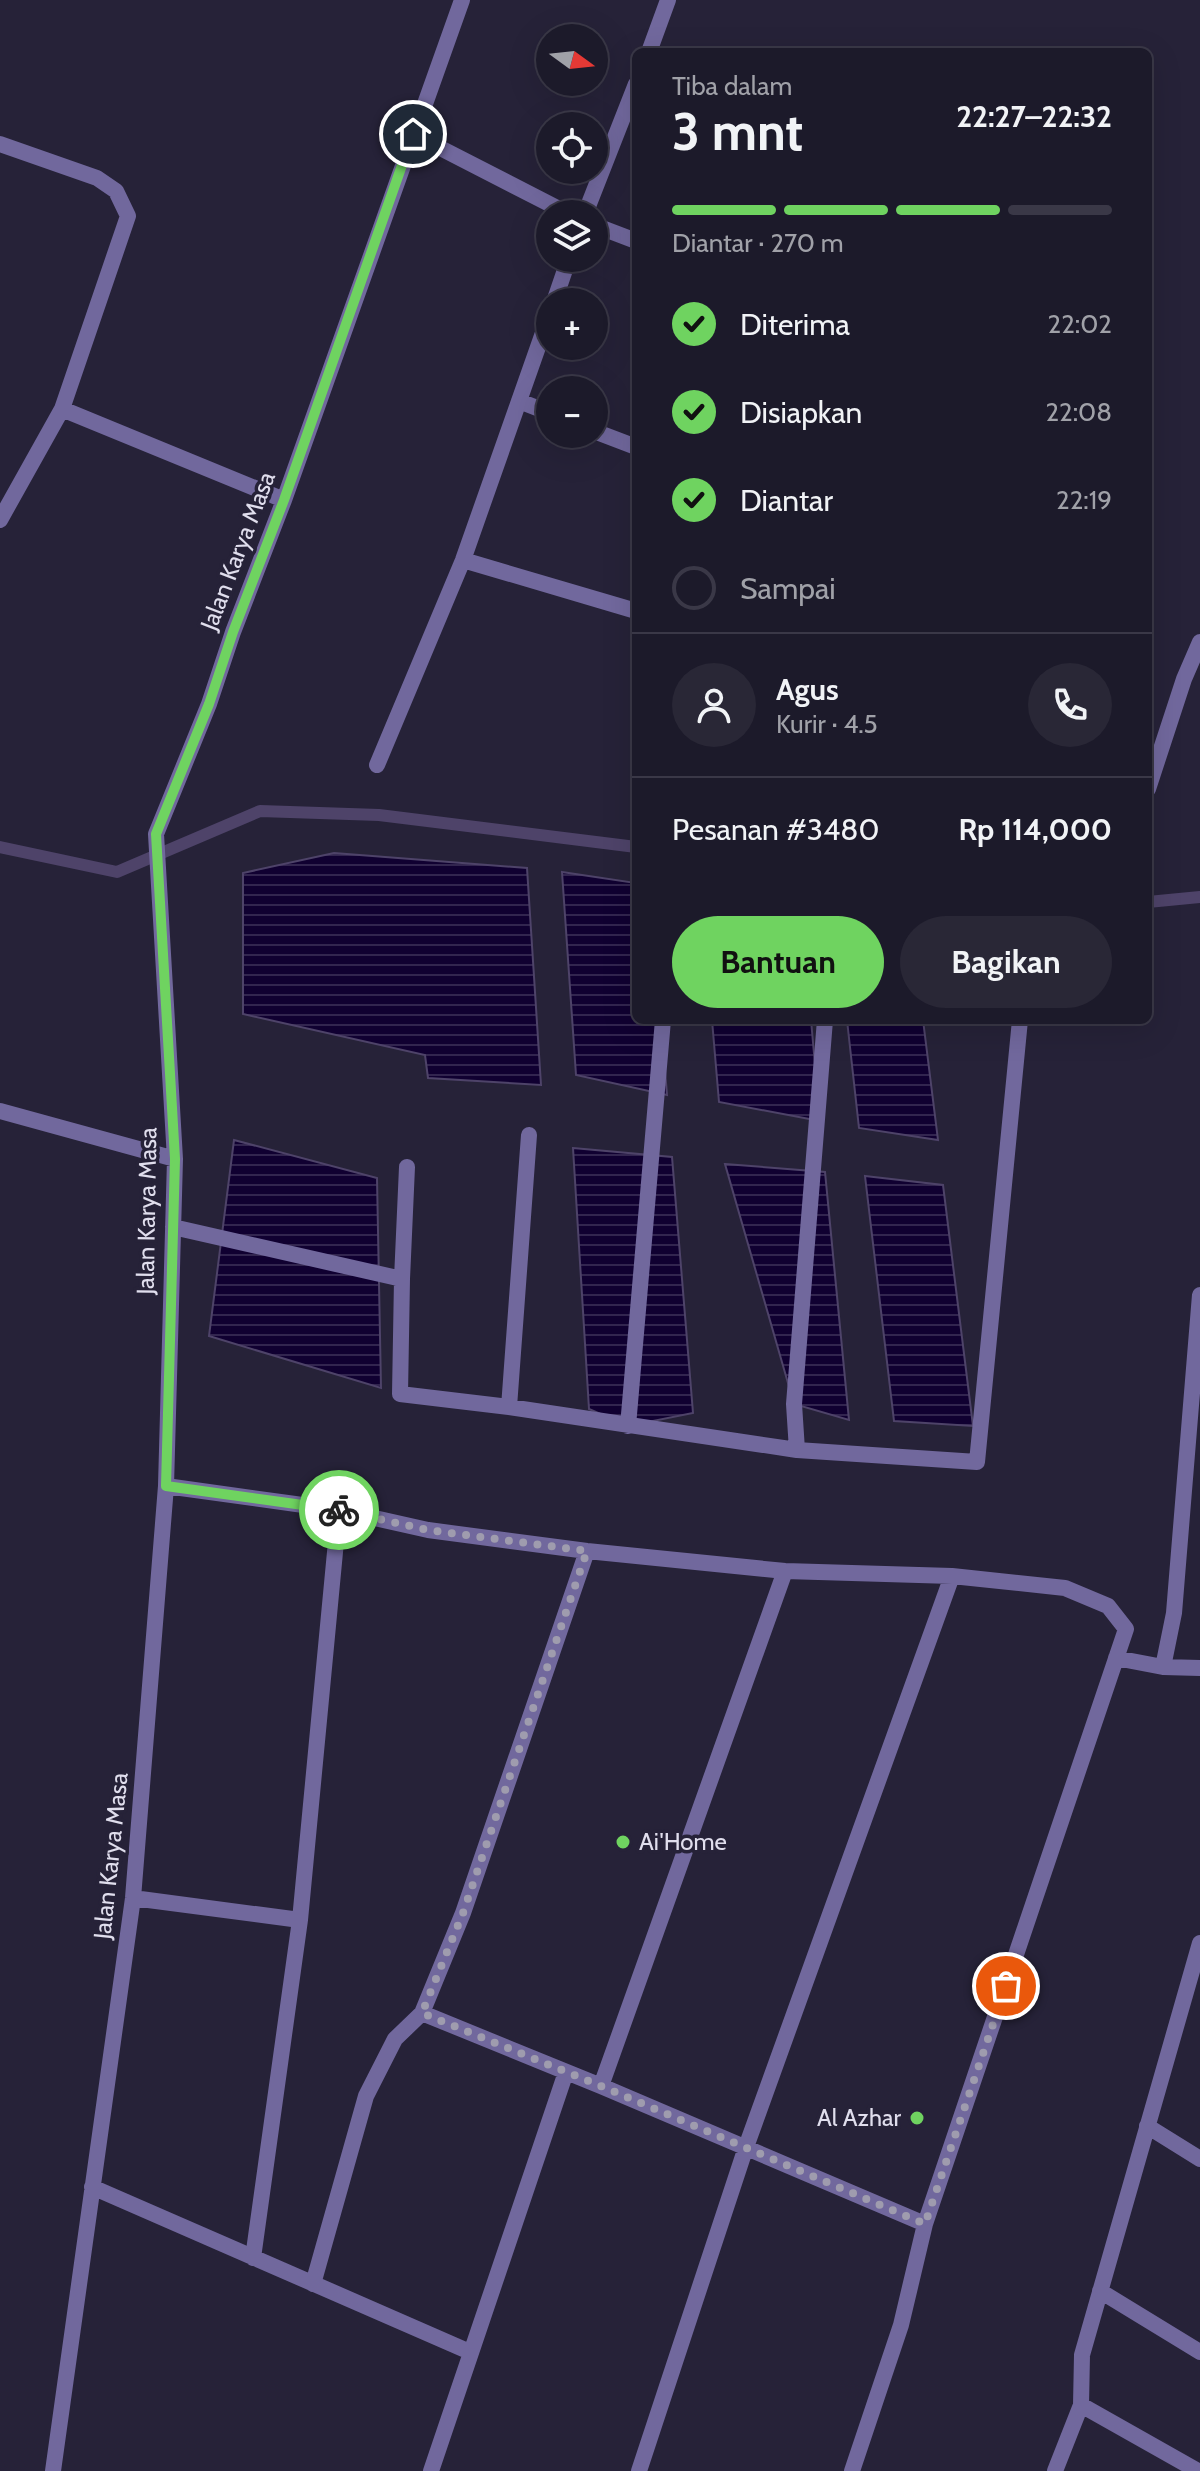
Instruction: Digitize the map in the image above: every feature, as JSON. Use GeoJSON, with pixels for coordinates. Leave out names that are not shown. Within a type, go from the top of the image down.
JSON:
{"type":"FeatureCollection","features":[{"type":"Feature","properties":{"kind":"street","name":"Jalan Karya Masa"},"geometry":{"type":"LineString","coordinates":[[53,2471],[133,1898],[166,1486],[175,1159],[156,834],[209,704],[284,500],[462,0]]}},
{"type":"Feature","properties":{"kind":"street"},"geometry":{"type":"LineString","coordinates":[[650,48],[668,0]]}},
{"type":"Feature","properties":{"kind":"street"},"geometry":{"type":"LineString","coordinates":[[590,200],[632,94]]}},
{"type":"Feature","properties":{"kind":"street"},"geometry":{"type":"LineString","coordinates":[[413,134],[542,200]]}},
{"type":"Feature","properties":{"kind":"street"},"geometry":{"type":"LineString","coordinates":[[0,144],[97,178],[116,191],[128,216],[62,409],[0,520]]}},
{"type":"Feature","properties":{"kind":"street"},"geometry":{"type":"LineString","coordinates":[[608,230],[632,239]]}},
{"type":"Feature","properties":{"kind":"street"},"geometry":{"type":"LineString","coordinates":[[377,765],[463,560],[536,353]]}},
{"type":"Feature","properties":{"kind":"street"},"geometry":{"type":"LineString","coordinates":[[519,401],[536,408]]}},
{"type":"Feature","properties":{"kind":"street"},"geometry":{"type":"LineString","coordinates":[[62,409],[284,500]]}},
{"type":"Feature","properties":{"kind":"street"},"geometry":{"type":"LineString","coordinates":[[608,436],[632,445]]}},
{"type":"Feature","properties":{"kind":"street"},"geometry":{"type":"LineString","coordinates":[[463,560],[632,610]]}},
{"type":"Feature","properties":{"kind":"street"},"geometry":{"type":"LineString","coordinates":[[1152,777],[1184,679],[1200,642]]}},
{"type":"Feature","properties":{"kind":"street"},"geometry":{"type":"LineString","coordinates":[[628,1426],[663,1024]]}},
{"type":"Feature","properties":{"kind":"street"},"geometry":{"type":"LineString","coordinates":[[797,1450],[794,1404],[825,1024]]}},
{"type":"Feature","properties":{"kind":"street"},"geometry":{"type":"LineString","coordinates":[[407,1167],[400,1394],[797,1450],[977,1462],[1020,1024]]}},
{"type":"Feature","properties":{"kind":"street"},"geometry":{"type":"LineString","coordinates":[[0,1111],[175,1159]]}},
{"type":"Feature","properties":{"kind":"street"},"geometry":{"type":"LineString","coordinates":[[509,1407],[529,1135]]}},
{"type":"Feature","properties":{"kind":"street"},"geometry":{"type":"LineString","coordinates":[[173,1227],[402,1279]]}},
{"type":"Feature","properties":{"kind":"street"},"geometry":{"type":"LineString","coordinates":[[1163,1667],[1174,1613],[1200,1295]]}},
{"type":"Feature","properties":{"kind":"street"},"geometry":{"type":"LineString","coordinates":[[166,1486],[339,1510],[428,1530],[587,1551],[785,1571],[952,1576],[1065,1588],[1108,1606],[1126,1629],[925,2224],[901,2325],[852,2471]]}},
{"type":"Feature","properties":{"kind":"street"},"geometry":{"type":"LineString","coordinates":[[253,2258],[300,1920],[339,1510]]}},
{"type":"Feature","properties":{"kind":"street"},"geometry":{"type":"LineString","coordinates":[[313,2284],[366,2096],[395,2039],[422,2013],[463,1913],[587,1551]]}},
{"type":"Feature","properties":{"kind":"street"},"geometry":{"type":"LineString","coordinates":[[601,2086],[785,1571]]}},
{"type":"Feature","properties":{"kind":"street"},"geometry":{"type":"LineString","coordinates":[[639,2471],[746,2147],[952,1576]]}},
{"type":"Feature","properties":{"kind":"street"},"geometry":{"type":"LineString","coordinates":[[1116,1658],[1163,1667],[1200,1668]]}},
{"type":"Feature","properties":{"kind":"street"},"geometry":{"type":"LineString","coordinates":[[133,1898],[300,1920]]}},
{"type":"Feature","properties":{"kind":"street"},"geometry":{"type":"LineString","coordinates":[[1055,2471],[1081,2405],[1082,2355],[1199,1949]]}},
{"type":"Feature","properties":{"kind":"street"},"geometry":{"type":"LineString","coordinates":[[422,2013],[925,2224]]}},
{"type":"Feature","properties":{"kind":"street"},"geometry":{"type":"LineString","coordinates":[[431,2471],[566,2072]]}},
{"type":"Feature","properties":{"kind":"street"},"geometry":{"type":"LineString","coordinates":[[1147,2126],[1200,2159]]}},
{"type":"Feature","properties":{"kind":"street"},"geometry":{"type":"LineString","coordinates":[[92,2187],[470,2352]]}},
{"type":"Feature","properties":{"kind":"street"},"geometry":{"type":"LineString","coordinates":[[1100,2291],[1200,2352]]}},
{"type":"Feature","properties":{"kind":"street"},"geometry":{"type":"LineString","coordinates":[[1081,2405],[1198,2471]]}},
{"type":"Feature","properties":{"kind":"shaded area"},"geometry":{"type":"Polygon","coordinates":[[[334,853],[527,868],[541,1085],[428,1078],[425,1055],[243,1014],[243,873],[334,853]]]}},
{"type":"Feature","properties":{"kind":"shaded area"},"geometry":{"type":"Polygon","coordinates":[[[562,872],[632,882],[632,1024],[661,1024],[667,1095],[576,1075],[562,872]]]}},
{"type":"Feature","properties":{"kind":"shaded area"},"geometry":{"type":"Polygon","coordinates":[[[712,1024],[811,1024],[820,1121],[719,1102],[712,1024]]]}},
{"type":"Feature","properties":{"kind":"shaded area"},"geometry":{"type":"Polygon","coordinates":[[[847,1024],[924,1024],[938,1140],[859,1128],[847,1024]]]}},
{"type":"Feature","properties":{"kind":"shaded area"},"geometry":{"type":"Polygon","coordinates":[[[234,1140],[377,1178],[381,1388],[209,1336],[234,1140]]]}},
{"type":"Feature","properties":{"kind":"shaded area"},"geometry":{"type":"Polygon","coordinates":[[[573,1148],[672,1157],[693,1413],[628,1426],[589,1409],[573,1148]]]}},
{"type":"Feature","properties":{"kind":"shaded area"},"geometry":{"type":"Polygon","coordinates":[[[725,1164],[825,1172],[849,1420],[794,1404],[725,1164]]]}},
{"type":"Feature","properties":{"kind":"shaded area"},"geometry":{"type":"Polygon","coordinates":[[[865,1176],[943,1185],[973,1426],[894,1421],[865,1176]]]}},
{"type":"Feature","properties":{"kind":"waterway"},"geometry":{"type":"LineString","coordinates":[[0,847],[117,872],[260,811],[379,815],[632,847]]}},
{"type":"Feature","properties":{"kind":"waterway"},"geometry":{"type":"LineString","coordinates":[[1152,902],[1200,897]]}},
{"type":"Feature","properties":{"kind":"way so far"},"geometry":{"type":"LineString","coordinates":[[339,1510],[428,1530],[587,1551],[463,1913],[422,2013],[925,2224],[1006,1986]]}},
{"type":"Feature","properties":{"kind":"place","name":"Ai'Home"},"geometry":{"type":"Point","coordinates":[623,1842]}},
{"type":"Feature","properties":{"kind":"place","name":"Al Azhar"},"geometry":{"type":"Point","coordinates":[917,2118]}},
{"type":"Feature","properties":{"kind":"route"},"geometry":{"type":"LineString","coordinates":[[339,1510],[166,1486],[175,1159],[156,834],[209,704],[284,500],[413,134]]}}]}
